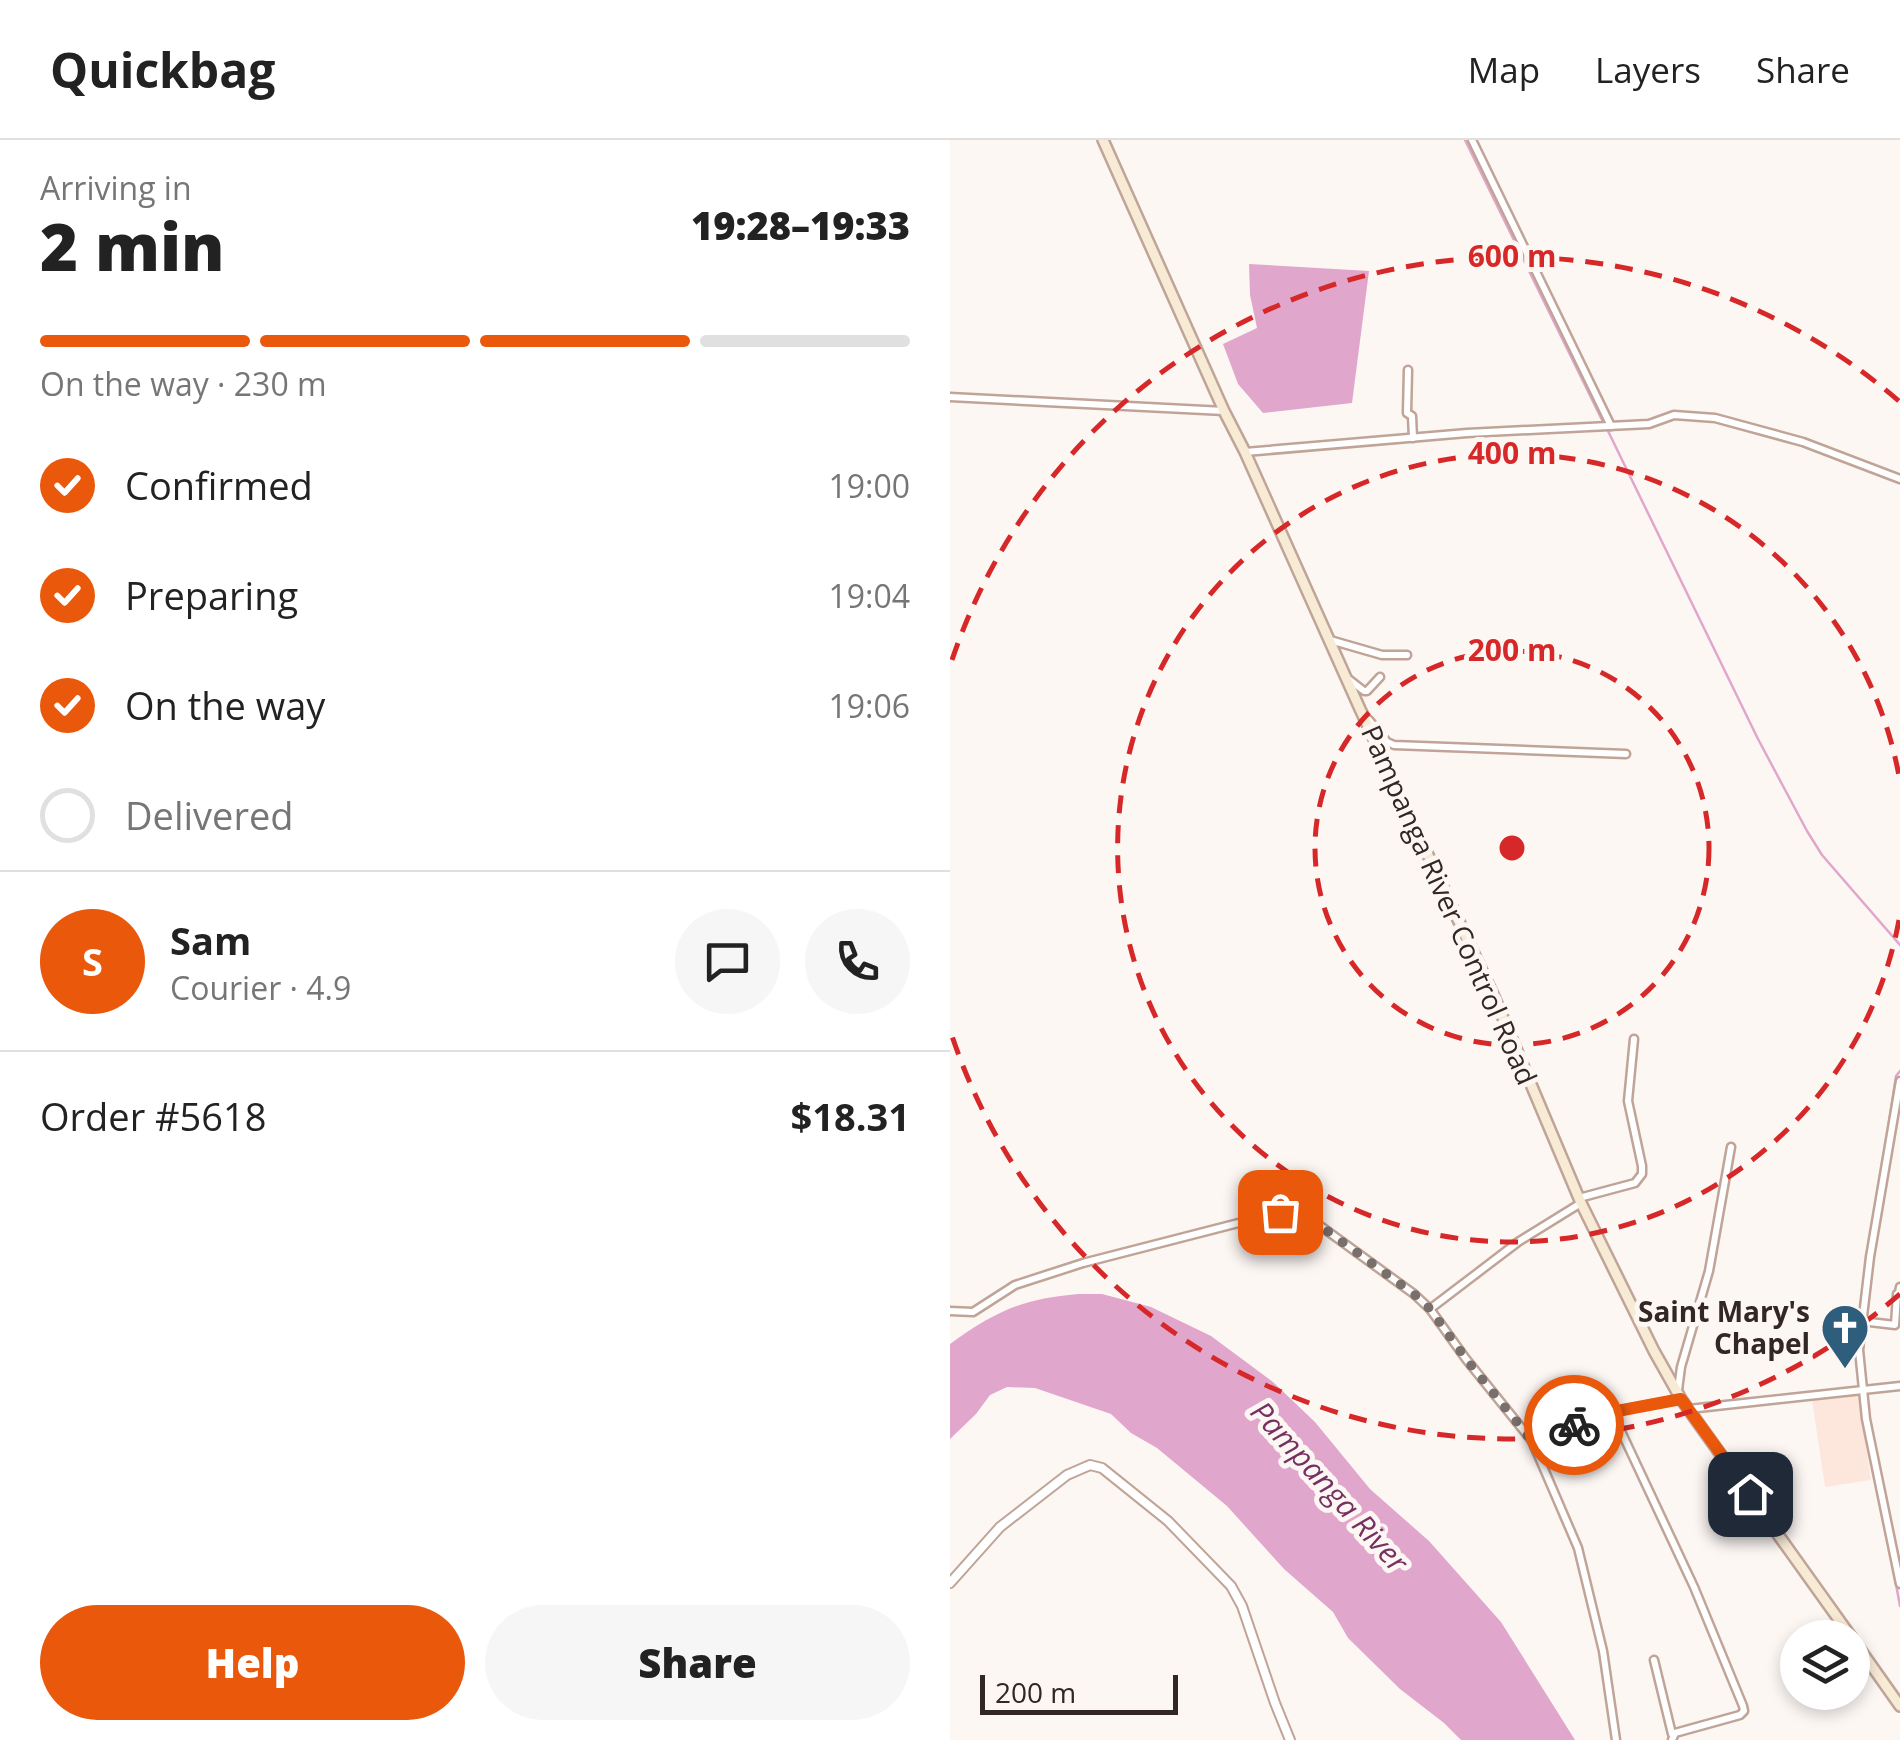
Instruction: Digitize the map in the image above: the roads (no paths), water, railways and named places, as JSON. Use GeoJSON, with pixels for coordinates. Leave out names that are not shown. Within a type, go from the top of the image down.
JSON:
{"type":"FeatureCollection","features":[{"type":"Feature","properties":{"kind":"main road","name":"Pampanga River Control Road"},"geometry":{"type":"LineString","coordinates":[[1103,140],[1494,999],[1580,1200],[1654,1351],[1679,1396],[1839,1620]]}},
{"type":"Feature","properties":{"kind":"main road","name":"Pampanga River Control Road"},"geometry":{"type":"LineString","coordinates":[[1870,1664],[1900,1706]]}},
{"type":"Feature","properties":{"kind":"street"},"geometry":{"type":"LineString","coordinates":[[1472,140],[1611,426]]}},
{"type":"Feature","properties":{"kind":"street"},"geometry":{"type":"LineString","coordinates":[[1408,370],[1407,413],[1412,416],[1414,438]]}},
{"type":"Feature","properties":{"kind":"street"},"geometry":{"type":"LineString","coordinates":[[950,397],[1224,412]]}},
{"type":"Feature","properties":{"kind":"street"},"geometry":{"type":"LineString","coordinates":[[1245,452],[1467,433],[1655,423],[1674,414],[1714,418],[1803,442],[1900,479]]}},
{"type":"Feature","properties":{"kind":"street"},"geometry":{"type":"LineString","coordinates":[[1328,639],[1382,655],[1407,655]]}},
{"type":"Feature","properties":{"kind":"street"},"geometry":{"type":"LineString","coordinates":[[1345,676],[1364,691],[1380,677]]}},
{"type":"Feature","properties":{"kind":"street"},"geometry":{"type":"LineString","coordinates":[[1360,709],[1387,742],[1394,745],[1626,754]]}},
{"type":"Feature","properties":{"kind":"street"},"geometry":{"type":"LineString","coordinates":[[1430,1309],[1580,1200],[1635,1183],[1642,1174],[1628,1101],[1634,1039]]}},
{"type":"Feature","properties":{"kind":"street"},"geometry":{"type":"LineString","coordinates":[[1900,1081],[1861,1320],[1859,1365],[1900,1584]]}},
{"type":"Feature","properties":{"kind":"street"},"geometry":{"type":"LineString","coordinates":[[1532,1441],[1612,1412],[1679,1396],[1681,1367],[1709,1271],[1731,1148]]}},
{"type":"Feature","properties":{"kind":"street"},"geometry":{"type":"LineString","coordinates":[[950,1312],[973,1312],[1015,1284],[1083,1263],[1288,1211],[1308,1217],[1430,1309],[1532,1441],[1578,1548],[1603,1651],[1616,1740]]}},
{"type":"Feature","properties":{"kind":"street"},"geometry":{"type":"LineString","coordinates":[[1861,1320],[1895,1325],[1900,1287]]}},
{"type":"Feature","properties":{"kind":"street"},"geometry":{"type":"LineString","coordinates":[[1689,1408],[1900,1386]]}},
{"type":"Feature","properties":{"kind":"street"},"geometry":{"type":"LineString","coordinates":[[1612,1412],[1694,1587],[1744,1711],[1672,1737],[1654,1660]]}},
{"type":"Feature","properties":{"kind":"street"},"geometry":{"type":"LineString","coordinates":[[950,1583],[1000,1527],[1067,1475],[1090,1465],[1102,1468],[1168,1520],[1231,1586],[1242,1606],[1290,1740]]}},
{"type":"Feature","properties":{"kind":"water"},"geometry":{"type":"Polygon","coordinates":[[[1249,264],[1369,271],[1352,403],[1263,413],[1238,384],[1223,344],[1257,328],[1249,264]]]}},
{"type":"Feature","properties":{"kind":"water","name":"Pampanga River"},"geometry":{"type":"Polygon","coordinates":[[[1078,1294],[1102,1294],[1151,1307],[1211,1336],[1273,1382],[1315,1422],[1370,1489],[1429,1541],[1501,1622],[1575,1740],[1461,1740],[1400,1689],[1348,1638],[1333,1612],[1284,1569],[1227,1506],[1111,1414],[1035,1388],[1007,1387],[990,1395],[950,1439],[950,1344],[1010,1308],[1078,1294]]]}},
{"type":"Feature","properties":{"kind":"waterway"},"geometry":{"type":"LineString","coordinates":[[1465,140],[1603,422]]}},
{"type":"Feature","properties":{"kind":"waterway"},"geometry":{"type":"LineString","coordinates":[[1608,431],[1807,831],[1822,855],[1900,945]]}},
{"type":"Feature","properties":{"kind":"waterway"},"geometry":{"type":"LineString","coordinates":[[1883,1162],[1896,1076],[1900,1071]]}},
{"type":"Feature","properties":{"kind":"waterway"},"geometry":{"type":"LineString","coordinates":[[1891,1557],[1900,1606]]}},
{"type":"Feature","properties":{"kind":"place","name":"Saint Mary's Chapel"},"geometry":{"type":"Point","coordinates":[1845,1370]}}]}
